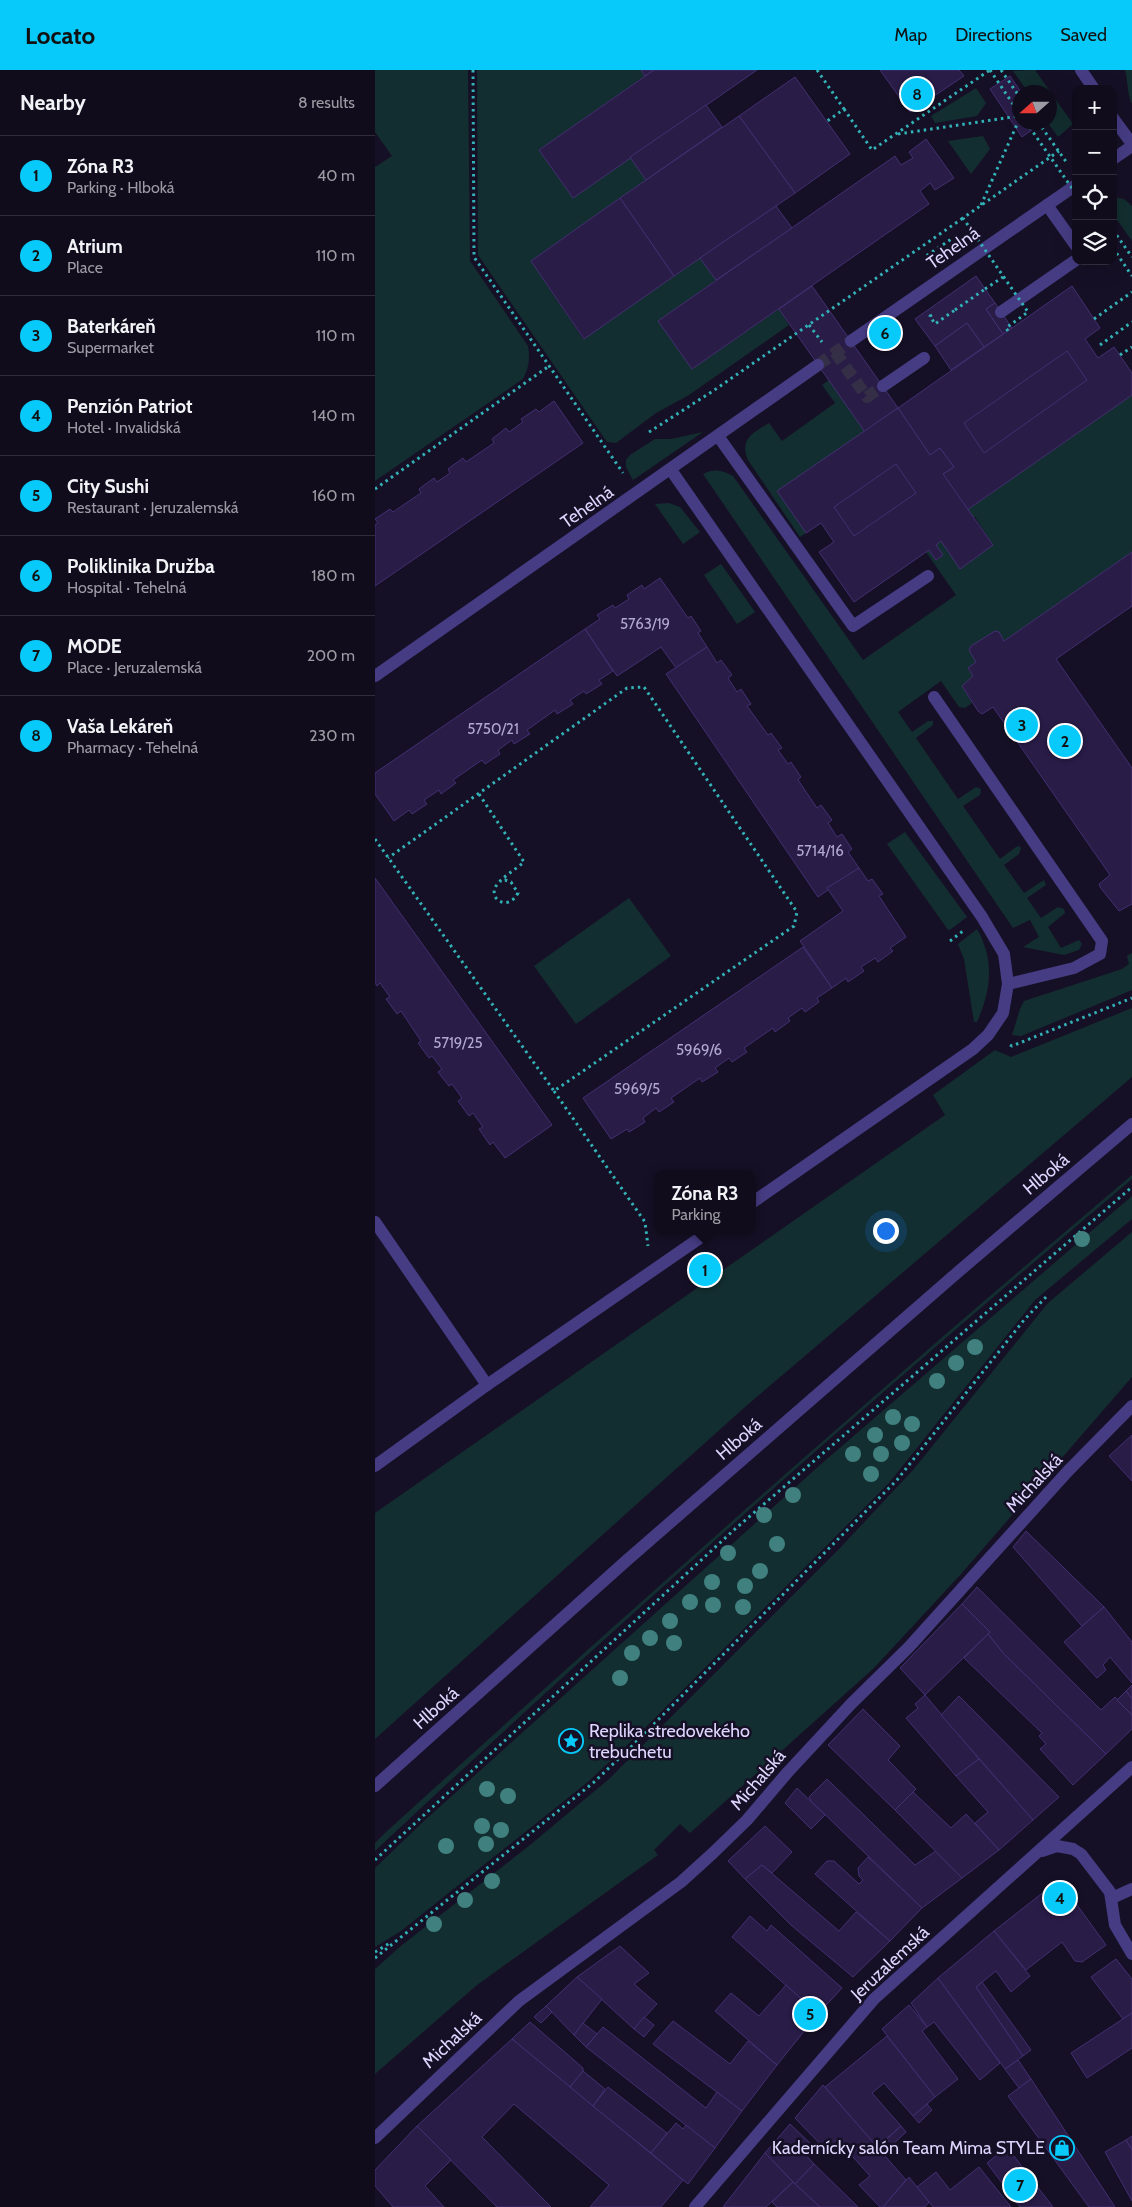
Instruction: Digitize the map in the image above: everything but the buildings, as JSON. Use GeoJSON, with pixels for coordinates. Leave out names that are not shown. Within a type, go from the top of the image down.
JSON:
{"type":"FeatureCollection","features":[{"type":"Feature","properties":{"kind":"street"},"geometry":{"type":"LineString","coordinates":[[1081,70],[1091,85]]}},
{"type":"Feature","properties":{"kind":"street"},"geometry":{"type":"LineString","coordinates":[[1117,124],[1132,145],[1117,156]]}},
{"type":"Feature","properties":{"kind":"street","name":"Tehelná"},"geometry":{"type":"LineString","coordinates":[[851,341],[1072,187]]}},
{"type":"Feature","properties":{"kind":"street"},"geometry":{"type":"LineString","coordinates":[[1047,205],[1072,240]]}},
{"type":"Feature","properties":{"kind":"street"},"geometry":{"type":"LineString","coordinates":[[1001,312],[1072,263]]}},
{"type":"Feature","properties":{"kind":"street"},"geometry":{"type":"LineString","coordinates":[[883,386],[924,358]]}},
{"type":"Feature","properties":{"kind":"street","name":"Tehelná"},"geometry":{"type":"LineString","coordinates":[[375,676],[818,365]]}},
{"type":"Feature","properties":{"kind":"street"},"geometry":{"type":"LineString","coordinates":[[718,436],[853,626],[928,576]]}},
{"type":"Feature","properties":{"kind":"street"},"geometry":{"type":"LineString","coordinates":[[671,470],[982,917],[1004,954],[1008,984],[1003,1013],[987,1035],[973,1049],[756,1200]]}},
{"type":"Feature","properties":{"kind":"street"},"geometry":{"type":"LineString","coordinates":[[934,697],[1102,941],[1100,954],[1074,968],[1008,984]]}},
{"type":"Feature","properties":{"kind":"street","name":"Hlboká"},"geometry":{"type":"LineString","coordinates":[[375,1786],[641,1548],[958,1272],[1132,1124]]}},
{"type":"Feature","properties":{"kind":"street"},"geometry":{"type":"LineString","coordinates":[[375,1222],[487,1385]]}},
{"type":"Feature","properties":{"kind":"street"},"geometry":{"type":"LineString","coordinates":[[375,1466],[487,1385],[704,1235]]}},
{"type":"Feature","properties":{"kind":"street","name":"Michalská"},"geometry":{"type":"LineString","coordinates":[[375,2138],[519,2001],[681,1882],[713,1853],[747,1820],[844,1711],[909,1647],[1068,1471],[1132,1406]]}},
{"type":"Feature","properties":{"kind":"street","name":"Jeruzalemská"},"geometry":{"type":"LineString","coordinates":[[695,2207],[874,1999],[1040,1852],[1075,1817],[1132,1766]]}},
{"type":"Feature","properties":{"kind":"street"},"geometry":{"type":"LineString","coordinates":[[1040,1852],[1057,1846],[1073,1849],[1081,1854],[1107,1887],[1112,1898],[1115,1925],[1132,1954]]}},
{"type":"Feature","properties":{"kind":"street"},"geometry":{"type":"LineString","coordinates":[[1112,1898],[1132,1889]]}},
{"type":"Feature","properties":{"kind":"path"},"geometry":{"type":"LineString","coordinates":[[473,70],[474,257],[626,478]]}},
{"type":"Feature","properties":{"kind":"path"},"geometry":{"type":"LineString","coordinates":[[817,70],[872,150],[990,70],[1012,103]]}},
{"type":"Feature","properties":{"kind":"path"},"geometry":{"type":"LineString","coordinates":[[1001,70],[1012,86]]}},
{"type":"Feature","properties":{"kind":"path"},"geometry":{"type":"LineString","coordinates":[[826,122],[844,110]]}},
{"type":"Feature","properties":{"kind":"path"},"geometry":{"type":"LineString","coordinates":[[895,134],[1012,115]]}},
{"type":"Feature","properties":{"kind":"path"},"geometry":{"type":"LineString","coordinates":[[981,206],[1015,130]]}},
{"type":"Feature","properties":{"kind":"path"},"geometry":{"type":"LineString","coordinates":[[1032,130],[1072,188]]}},
{"type":"Feature","properties":{"kind":"path"},"geometry":{"type":"LineString","coordinates":[[1044,130],[1071,170]]}},
{"type":"Feature","properties":{"kind":"path"},"geometry":{"type":"LineString","coordinates":[[649,432],[713,391],[1059,151]]}},
{"type":"Feature","properties":{"kind":"path"},"geometry":{"type":"LineString","coordinates":[[963,218],[1029,312],[1007,328],[1008,331]]}},
{"type":"Feature","properties":{"kind":"path"},"geometry":{"type":"LineString","coordinates":[[1117,236],[1132,257]]}},
{"type":"Feature","properties":{"kind":"path"},"geometry":{"type":"LineString","coordinates":[[1117,254],[1132,276]]}},
{"type":"Feature","properties":{"kind":"path"},"geometry":{"type":"LineString","coordinates":[[937,312],[930,316],[935,324],[1003,277]]}},
{"type":"Feature","properties":{"kind":"path"},"geometry":{"type":"LineString","coordinates":[[1094,319],[1132,292]]}},
{"type":"Feature","properties":{"kind":"path"},"geometry":{"type":"LineString","coordinates":[[1100,345],[1132,322]]}},
{"type":"Feature","properties":{"kind":"path"},"geometry":{"type":"LineString","coordinates":[[809,325],[822,342]]}},
{"type":"Feature","properties":{"kind":"path"},"geometry":{"type":"LineString","coordinates":[[1120,355],[1132,347]]}},
{"type":"Feature","properties":{"kind":"path"},"geometry":{"type":"LineString","coordinates":[[375,489],[549,366]]}},
{"type":"Feature","properties":{"kind":"path"},"geometry":{"type":"LineString","coordinates":[[389,858],[627,688],[645,688],[797,912],[794,926],[554,1091]]}},
{"type":"Feature","properties":{"kind":"path"},"geometry":{"type":"LineString","coordinates":[[479,794],[524,862],[495,887],[497,899],[509,903],[518,893],[511,882],[505,880],[501,882]]}},
{"type":"Feature","properties":{"kind":"path"},"geometry":{"type":"LineString","coordinates":[[375,839],[645,1222],[651,1272]]}},
{"type":"Feature","properties":{"kind":"path"},"geometry":{"type":"LineString","coordinates":[[950,941],[965,930]]}},
{"type":"Feature","properties":{"kind":"path"},"geometry":{"type":"LineString","coordinates":[[1003,1043],[1012,1046],[1132,998]]}},
{"type":"Feature","properties":{"kind":"path"},"geometry":{"type":"LineString","coordinates":[[375,1860],[735,1529],[1132,1187]]}},
{"type":"Feature","properties":{"kind":"path"},"geometry":{"type":"LineString","coordinates":[[375,1958],[593,1783],[631,1748],[897,1480],[1024,1320],[1046,1297]]}},
{"type":"Feature","properties":{"kind":"path"},"geometry":{"type":"LineString","coordinates":[[375,1952],[397,1939]]}},
{"type":"Feature","properties":{"kind":"green space"},"geometry":{"type":"Polygon","coordinates":[[[375,70],[468,70],[470,261],[528,346],[529,355],[528,367],[523,379],[375,481],[375,167],[392,156],[375,132],[375,70]]]}},
{"type":"Feature","properties":{"kind":"green space"},"geometry":{"type":"Polygon","coordinates":[[[477,70],[641,70],[645,76],[539,150],[573,198],[630,157],[646,180],[531,261],[583,339],[700,258],[716,280],[659,321],[692,369],[779,309],[789,325],[689,395],[656,413],[616,443],[607,442],[478,255],[477,70]]]}},
{"type":"Feature","properties":{"kind":"green space"},"geometry":{"type":"Polygon","coordinates":[[[1035,70],[1046,85],[1023,85],[1013,71],[1035,70]]]}},
{"type":"Feature","properties":{"kind":"green space"},"geometry":{"type":"Polygon","coordinates":[[[1125,70],[1132,70],[1132,104],[1129,96],[1125,70]]]}},
{"type":"Feature","properties":{"kind":"green space"},"geometry":{"type":"Polygon","coordinates":[[[976,88],[986,103],[977,116],[935,123],[931,116],[976,88]]]}},
{"type":"Feature","properties":{"kind":"green space"},"geometry":{"type":"Polygon","coordinates":[[[1057,101],[1072,123],[1072,125],[1058,137],[1053,130],[1057,130],[1057,101]]]}},
{"type":"Feature","properties":{"kind":"green space"},"geometry":{"type":"Polygon","coordinates":[[[983,136],[990,149],[971,174],[948,141],[983,136]]]}},
{"type":"Feature","properties":{"kind":"green space"},"geometry":{"type":"Polygon","coordinates":[[[1117,198],[1124,199],[1132,206],[1132,241],[1117,220],[1117,198]]]}},
{"type":"Feature","properties":{"kind":"green space"},"geometry":{"type":"Polygon","coordinates":[[[829,380],[865,432],[806,533],[800,537],[748,460],[745,447],[749,437],[769,423],[782,441],[835,403],[822,385],[829,380]]]}},
{"type":"Feature","properties":{"kind":"green space"},"geometry":{"type":"Polygon","coordinates":[[[1132,395],[1132,552],[1004,641],[999,632],[995,631],[971,646],[969,650],[976,662],[968,669],[973,676],[962,686],[972,703],[965,708],[959,707],[941,681],[898,712],[912,732],[928,721],[933,721],[933,725],[916,738],[958,799],[976,787],[981,789],[980,795],[963,806],[1000,859],[1016,847],[1019,846],[1021,848],[1019,854],[1004,865],[1024,893],[1044,880],[1046,885],[1027,898],[1041,918],[1058,907],[1064,909],[1065,913],[1048,927],[1061,948],[1079,940],[1082,944],[1079,950],[1064,955],[1023,947],[1039,937],[1030,920],[1013,928],[703,474],[718,470],[733,476],[863,660],[956,595],[926,552],[929,550],[937,560],[943,555],[936,545],[941,541],[961,568],[993,545],[975,517],[973,518],[967,510],[1132,395]]]}},
{"type":"Feature","properties":{"kind":"green space"},"geometry":{"type":"Polygon","coordinates":[[[703,432],[633,480],[626,467],[626,460],[630,455],[655,439],[671,439],[703,432]]]}},
{"type":"Feature","properties":{"kind":"green space"},"geometry":{"type":"Polygon","coordinates":[[[669,503],[680,507],[700,532],[683,544],[655,504],[669,503]]]}},
{"type":"Feature","properties":{"kind":"green space"},"geometry":{"type":"Polygon","coordinates":[[[721,564],[755,612],[737,624],[704,575],[721,564]]]}},
{"type":"Feature","properties":{"kind":"green space"},"geometry":{"type":"Polygon","coordinates":[[[905,832],[967,917],[951,929],[948,930],[887,844],[905,832]]]}},
{"type":"Feature","properties":{"kind":"green space"},"geometry":{"type":"Polygon","coordinates":[[[629,898],[671,956],[576,1024],[534,966],[629,898]]]}},
{"type":"Feature","properties":{"kind":"green space"},"geometry":{"type":"Polygon","coordinates":[[[977,929],[987,953],[989,976],[982,1010],[977,1022],[974,1022],[964,959],[958,944],[977,929]]]}},
{"type":"Feature","properties":{"kind":"green space"},"geometry":{"type":"Polygon","coordinates":[[[1132,953],[1132,990],[1021,1036],[1012,1035],[1024,1001],[1122,969],[1129,964],[1127,956],[1132,953]]]}},
{"type":"Feature","properties":{"kind":"green space"},"geometry":{"type":"Polygon","coordinates":[[[1132,1008],[1132,1077],[745,1407],[375,1739],[375,1513],[945,1115],[933,1095],[995,1050],[1011,1057],[1132,1008]]]}},
{"type":"Feature","properties":{"kind":"green space"},"geometry":{"type":"Polygon","coordinates":[[[1132,1175],[1132,1179],[939,1343],[749,1510],[561,1679],[375,1851],[375,1843],[386,1832],[570,1665],[849,1418],[1132,1175]]]}},
{"type":"Feature","properties":{"kind":"green space"},"geometry":{"type":"Polygon","coordinates":[[[1132,1196],[1132,1219],[1035,1300],[889,1483],[643,1730],[589,1781],[401,1931],[375,1947],[375,1868],[424,1821],[820,1465],[1132,1196]]]}},
{"type":"Feature","properties":{"kind":"green space"},"geometry":{"type":"Polygon","coordinates":[[[1132,1232],[1132,1377],[961,1574],[874,1668],[690,1833],[680,1824],[654,1850],[658,1855],[477,1985],[375,2074],[375,1969],[402,1945],[530,1845],[609,1779],[838,1550],[913,1470],[1048,1303],[1132,1232]]]}},
{"type":"Feature","properties":{"kind":"tunnel"},"geometry":{"type":"LineString","coordinates":[[818,365],[851,341]]}},
{"type":"Feature","properties":{"kind":"tunnel"},"geometry":{"type":"LineString","coordinates":[[835,352],[867,397],[883,386]]}},
{"type":"Feature","properties":{"kind":"place","name":"Vaša Lekáreň"},"geometry":{"type":"Point","coordinates":[917,94]}},
{"type":"Feature","properties":{"kind":"place","name":"Poliklinika Družba"},"geometry":{"type":"Point","coordinates":[885,333]}},
{"type":"Feature","properties":{"kind":"place","name":"Baterkáreň"},"geometry":{"type":"Point","coordinates":[1022,725]}},
{"type":"Feature","properties":{"kind":"place","name":"Atrium"},"geometry":{"type":"Point","coordinates":[1065,741]}},
{"type":"Feature","properties":{"kind":"place","name":"Zóna R3"},"geometry":{"type":"Point","coordinates":[705,1270]}},
{"type":"Feature","properties":{"kind":"place","name":"Replika stredovekého trebuchetu"},"geometry":{"type":"Point","coordinates":[571,1741]}},
{"type":"Feature","properties":{"kind":"place","name":"Penzión Patriot"},"geometry":{"type":"Point","coordinates":[1060,1898]}},
{"type":"Feature","properties":{"kind":"place","name":"City Sushi"},"geometry":{"type":"Point","coordinates":[810,2014]}},
{"type":"Feature","properties":{"kind":"place","name":"Kadernícky salón Team Mima STYLE"},"geometry":{"type":"Point","coordinates":[1062,2148]}},
{"type":"Feature","properties":{"kind":"place","name":"MODE"},"geometry":{"type":"Point","coordinates":[1020,2185]}}]}
